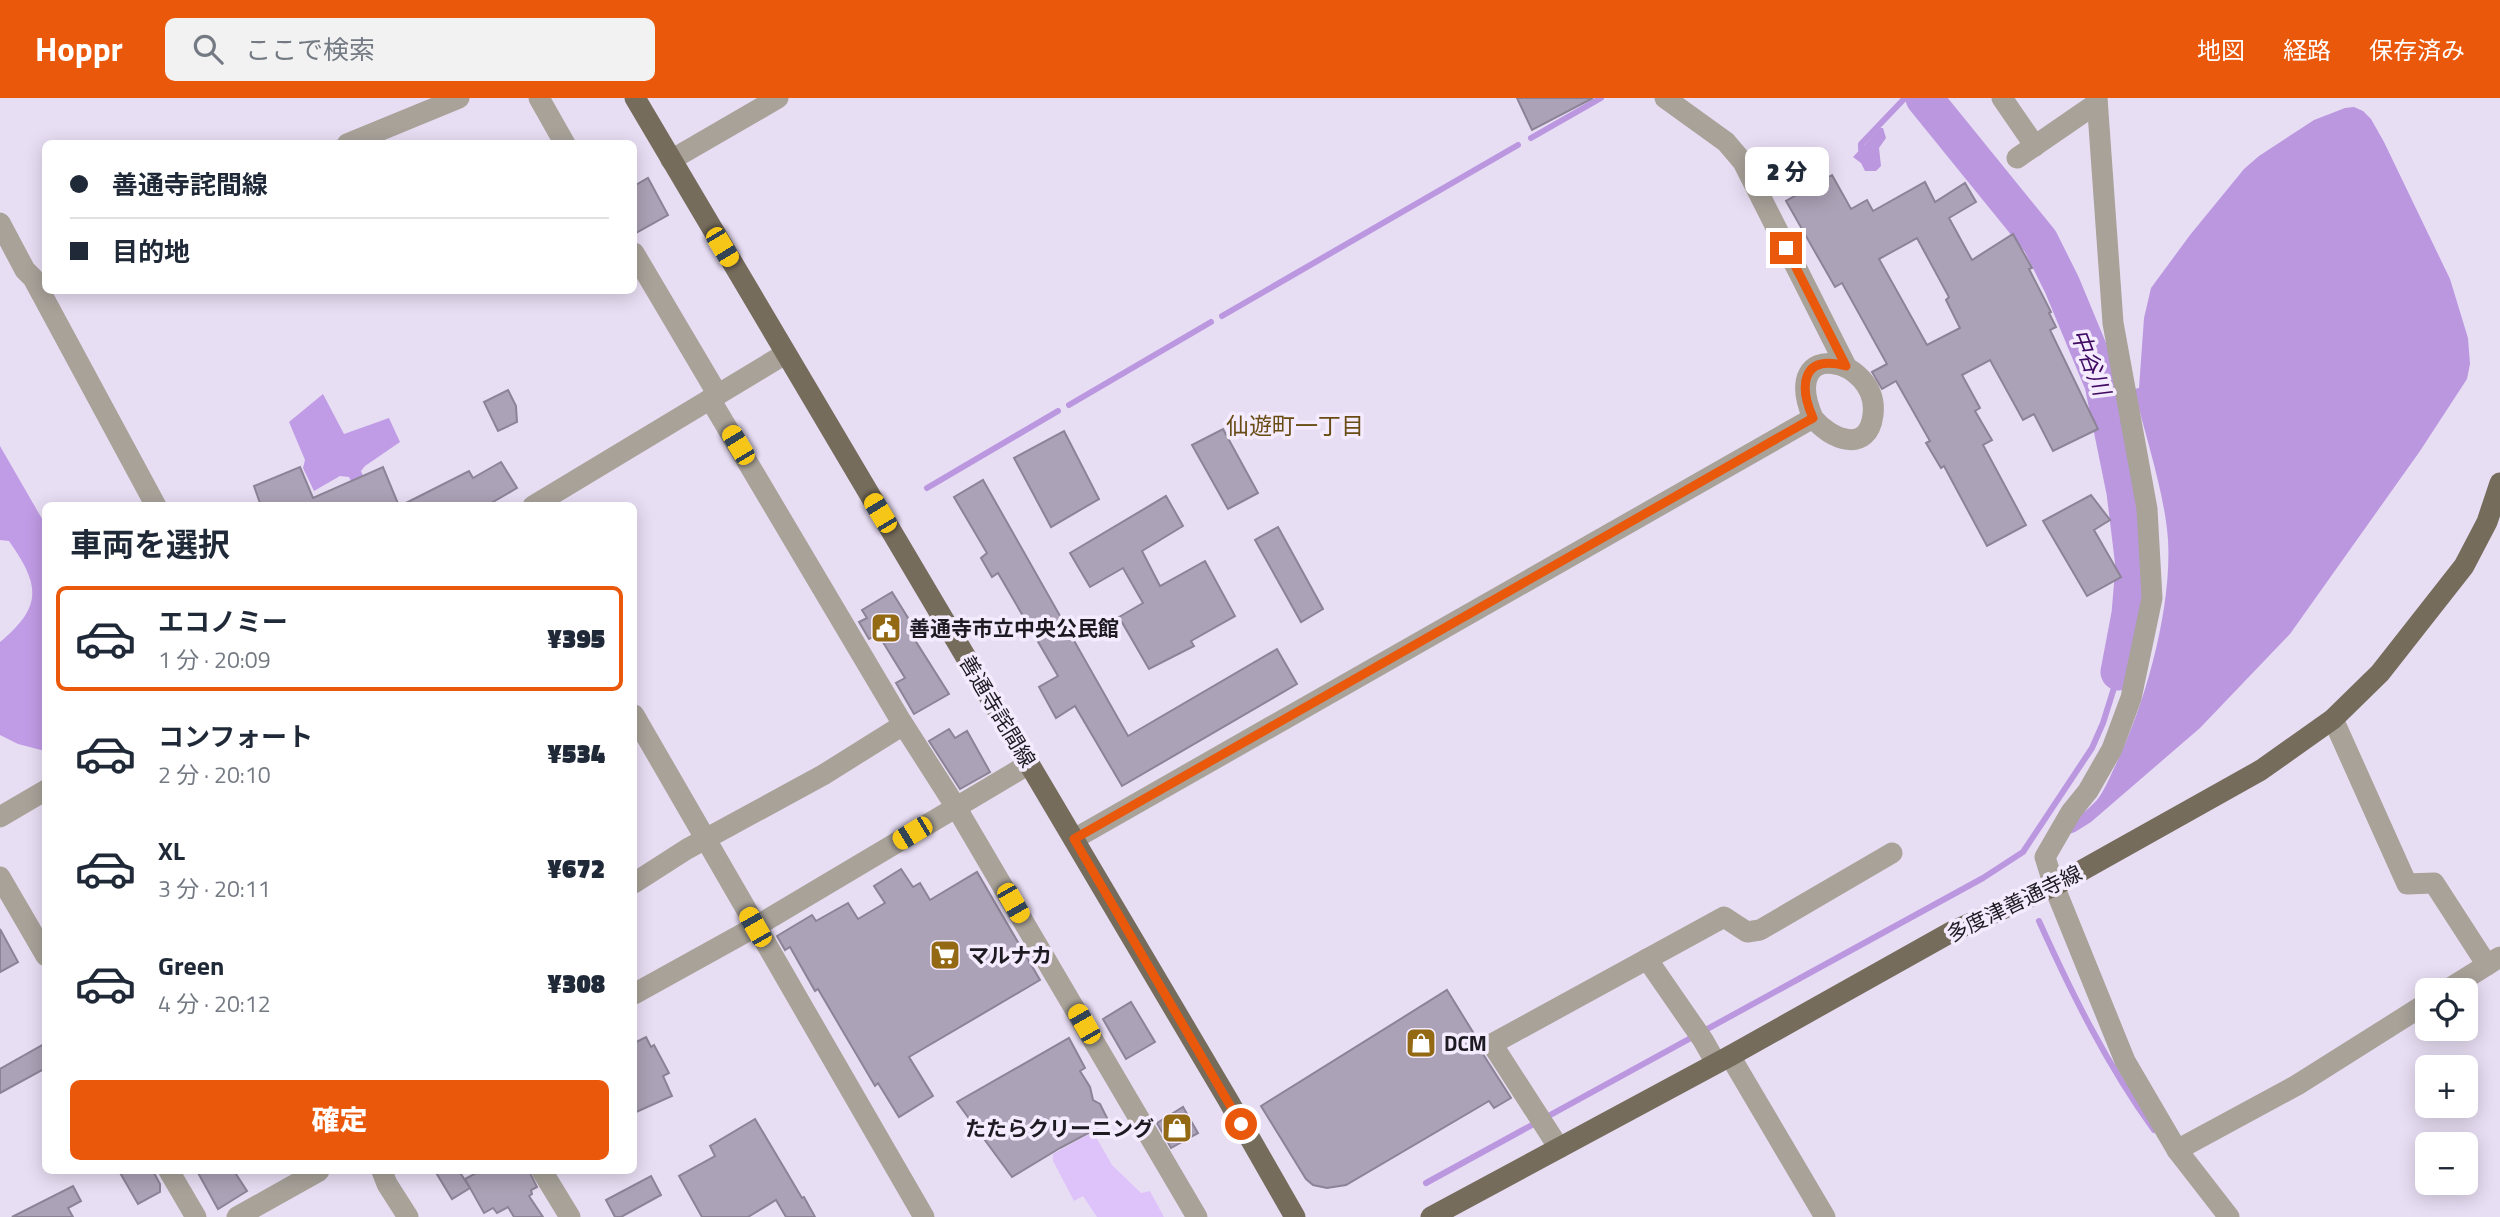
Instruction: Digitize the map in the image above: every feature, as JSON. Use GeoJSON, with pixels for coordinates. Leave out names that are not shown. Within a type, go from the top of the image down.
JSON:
{"type":"FeatureCollection","features":[{"type":"Feature","properties":{"kind":"main road","name":"善通寺詫間線"},"geometry":{"type":"LineString","coordinates":[[635,98],[1295,1217]]}},
{"type":"Feature","properties":{"kind":"main road","name":"多度津善通寺線"},"geometry":{"type":"LineString","coordinates":[[1431,1217],[1723,1060],[1953,931],[2054,886],[2261,771],[2333,719],[2380,673],[2464,566],[2487,522],[2500,483]]}},
{"type":"Feature","properties":{"kind":"street"},"geometry":{"type":"LineString","coordinates":[[357,140],[460,98]]}},
{"type":"Feature","properties":{"kind":"street"},"geometry":{"type":"LineString","coordinates":[[539,98],[563,140]]}},
{"type":"Feature","properties":{"kind":"street"},"geometry":{"type":"LineString","coordinates":[[671,160],[778,98]]}},
{"type":"Feature","properties":{"kind":"street"},"geometry":{"type":"LineString","coordinates":[[1665,98],[1726,142],[1743,162],[1846,366],[1863,383],[1873,402],[1871,424],[1865,434],[1855,440],[1843,439],[1820,427],[1813,418],[1804,389],[1806,378],[1821,364],[1846,366]]}},
{"type":"Feature","properties":{"kind":"street"},"geometry":{"type":"LineString","coordinates":[[2002,98],[2035,146]]}},
{"type":"Feature","properties":{"kind":"street"},"geometry":{"type":"LineString","coordinates":[[2017,158],[2097,101]]}},
{"type":"Feature","properties":{"kind":"street"},"geometry":{"type":"LineString","coordinates":[[2097,101],[2113,323],[2147,509],[2152,598],[2131,698],[2112,749],[2045,857],[2054,886],[2124,1060],[2177,1150],[2229,1217]]}},
{"type":"Feature","properties":{"kind":"street"},"geometry":{"type":"LineString","coordinates":[[0,223],[25,270],[39,274]]}},
{"type":"Feature","properties":{"kind":"street"},"geometry":{"type":"LineString","coordinates":[[637,258],[903,725],[956,807],[1197,1217]]}},
{"type":"Feature","properties":{"kind":"street"},"geometry":{"type":"LineString","coordinates":[[49,294],[154,502]]}},
{"type":"Feature","properties":{"kind":"street"},"geometry":{"type":"LineString","coordinates":[[540,502],[785,354]]}},
{"type":"Feature","properties":{"kind":"street"},"geometry":{"type":"LineString","coordinates":[[1074,839],[1813,418]]}},
{"type":"Feature","properties":{"kind":"street"},"geometry":{"type":"LineString","coordinates":[[2333,719],[2407,884],[2434,883],[2494,961],[2466,978]]}},
{"type":"Feature","properties":{"kind":"street"},"geometry":{"type":"LineString","coordinates":[[637,721],[755,927],[891,1149],[924,1217]]}},
{"type":"Feature","properties":{"kind":"street"},"geometry":{"type":"LineString","coordinates":[[637,881],[705,839],[822,775],[903,725]]}},
{"type":"Feature","properties":{"kind":"street"},"geometry":{"type":"LineString","coordinates":[[637,992],[755,927],[1028,764]]}},
{"type":"Feature","properties":{"kind":"street"},"geometry":{"type":"LineString","coordinates":[[0,817],[42,792]]}},
{"type":"Feature","properties":{"kind":"street"},"geometry":{"type":"LineString","coordinates":[[1559,1148],[1492,1044],[1724,917],[1747,933],[1760,930],[1892,853]]}},
{"type":"Feature","properties":{"kind":"street"},"geometry":{"type":"LineString","coordinates":[[0,877],[42,949]]}},
{"type":"Feature","properties":{"kind":"street"},"geometry":{"type":"LineString","coordinates":[[1647,959],[1699,1033],[1723,1060],[1825,1217]]}},
{"type":"Feature","properties":{"kind":"street"},"geometry":{"type":"LineString","coordinates":[[2177,1150],[2297,1085],[2415,1011]]}},
{"type":"Feature","properties":{"kind":"street"},"geometry":{"type":"LineString","coordinates":[[171,1174],[196,1217]]}},
{"type":"Feature","properties":{"kind":"street"},"geometry":{"type":"LineString","coordinates":[[237,1217],[313,1174]]}},
{"type":"Feature","properties":{"kind":"street"},"geometry":{"type":"LineString","coordinates":[[383,1174],[408,1217]]}},
{"type":"Feature","properties":{"kind":"street"},"geometry":{"type":"LineString","coordinates":[[544,1174],[570,1217]]}},
{"type":"Feature","properties":{"kind":"shaded area"},"geometry":{"type":"Polygon","coordinates":[[[2354,107],[2371,119],[2384,142],[2450,279],[2468,338],[2470,364],[2467,379],[2420,451],[2290,634],[2200,728],[2091,822],[2066,835],[2076,820],[2100,796],[2128,738],[2155,654],[2166,595],[2166,522],[2134,389],[2139,388],[2144,318],[2151,288],[2244,169],[2314,120],[2354,107]]]}},
{"type":"Feature","properties":{"kind":"shaded area"},"geometry":{"type":"Polygon","coordinates":[[[1883,128],[1886,138],[1879,148],[1881,166],[1876,171],[1865,171],[1861,163],[1853,157],[1883,128]]]}},
{"type":"Feature","properties":{"kind":"shaded area"},"geometry":{"type":"Polygon","coordinates":[[[323,394],[344,434],[389,418],[400,442],[361,471],[374,502],[361,501],[349,477],[340,476],[314,491],[303,468],[305,460],[289,422],[323,394]]]}},
{"type":"Feature","properties":{"kind":"shaded area"},"geometry":{"type":"Polygon","coordinates":[[[0,446],[42,519],[42,750],[18,744],[0,735],[0,642],[24,617],[32,594],[27,570],[19,556],[9,541],[0,540],[0,446]]]}},
{"type":"Feature","properties":{"kind":"shaded area"},"geometry":{"type":"Polygon","coordinates":[[[1093,1132],[1112,1165],[1141,1193],[1150,1191],[1164,1217],[1097,1217],[1083,1196],[1074,1201],[1053,1161],[1053,1154],[1093,1132]]]}},
{"type":"Feature","properties":{"kind":"building"},"geometry":{"type":"Polygon","coordinates":[[[1517,98],[1593,98],[1532,130],[1517,98]]]}},
{"type":"Feature","properties":{"kind":"building"},"geometry":{"type":"Polygon","coordinates":[[[1832,175],[1851,209],[1867,200],[1873,211],[1925,182],[1935,202],[1965,183],[1976,202],[1949,218],[1972,260],[2013,234],[2032,268],[2029,269],[2051,312],[2049,313],[2056,327],[2050,330],[2098,429],[2053,451],[2034,414],[2023,420],[1990,360],[1962,375],[1980,408],[1975,411],[1992,440],[1983,445],[2026,525],[1987,546],[1944,466],[1941,468],[1926,443],[1930,441],[1896,381],[1882,389],[1872,372],[1887,364],[1842,283],[1835,287],[1786,201],[1832,175]],[[1917,238],[1879,259],[1927,345],[1960,328],[1946,300],[1949,297],[1917,238]]]}},
{"type":"Feature","properties":{"kind":"building"},"geometry":{"type":"Polygon","coordinates":[[[648,178],[668,215],[637,232],[637,184],[648,178]]]}},
{"type":"Feature","properties":{"kind":"building"},"geometry":{"type":"Polygon","coordinates":[[[508,390],[516,406],[517,422],[498,431],[484,402],[508,390]]]}},
{"type":"Feature","properties":{"kind":"building"},"geometry":{"type":"Polygon","coordinates":[[[1223,429],[1258,493],[1228,509],[1192,445],[1223,429]]]}},
{"type":"Feature","properties":{"kind":"building"},"geometry":{"type":"Polygon","coordinates":[[[1064,431],[1099,499],[1051,527],[1014,458],[1064,431]]]}},
{"type":"Feature","properties":{"kind":"building"},"geometry":{"type":"Polygon","coordinates":[[[501,462],[517,488],[493,502],[408,502],[469,471],[473,478],[501,462]]]}},
{"type":"Feature","properties":{"kind":"building"},"geometry":{"type":"Polygon","coordinates":[[[300,467],[313,498],[383,467],[397,502],[260,502],[254,486],[300,467]]]}},
{"type":"Feature","properties":{"kind":"building"},"geometry":{"type":"Polygon","coordinates":[[[983,480],[1128,736],[1277,649],[1297,684],[1122,786],[1075,706],[1056,718],[1039,687],[1058,676],[998,573],[992,577],[981,558],[987,553],[954,497],[983,480]]]}},
{"type":"Feature","properties":{"kind":"building"},"geometry":{"type":"Polygon","coordinates":[[[2091,495],[2110,520],[2094,530],[2121,577],[2087,596],[2043,521],[2091,495]]]}},
{"type":"Feature","properties":{"kind":"building"},"geometry":{"type":"Polygon","coordinates":[[[1166,496],[1183,526],[1142,551],[1160,586],[1205,561],[1235,616],[1191,641],[1194,646],[1149,669],[1119,617],[1143,603],[1123,568],[1090,587],[1070,553],[1166,496]]]}},
{"type":"Feature","properties":{"kind":"building"},"geometry":{"type":"Polygon","coordinates":[[[1278,527],[1323,609],[1301,622],[1255,540],[1278,527]]]}},
{"type":"Feature","properties":{"kind":"building"},"geometry":{"type":"Polygon","coordinates":[[[892,592],[913,626],[908,629],[949,694],[914,714],[896,683],[905,678],[878,634],[869,639],[859,622],[867,618],[862,610],[892,592]]]}},
{"type":"Feature","properties":{"kind":"building"},"geometry":{"type":"Polygon","coordinates":[[[949,729],[955,738],[967,731],[990,772],[960,789],[929,741],[949,729]]]}},
{"type":"Feature","properties":{"kind":"building"},"geometry":{"type":"Polygon","coordinates":[[[901,869],[913,887],[920,883],[930,900],[977,872],[1040,980],[909,1057],[933,1096],[899,1117],[878,1083],[875,1086],[790,947],[785,950],[777,936],[812,915],[816,921],[848,903],[858,919],[885,903],[874,886],[901,869]]]}},
{"type":"Feature","properties":{"kind":"building"},"geometry":{"type":"Polygon","coordinates":[[[0,929],[18,962],[0,972],[0,929]]]}},
{"type":"Feature","properties":{"kind":"building","name":"DCM"},"geometry":{"type":"Polygon","coordinates":[[[1447,990],[1511,1098],[1494,1108],[1489,1101],[1346,1185],[1327,1188],[1313,1185],[1306,1179],[1261,1106],[1447,990]]]}},
{"type":"Feature","properties":{"kind":"building"},"geometry":{"type":"Polygon","coordinates":[[[1131,1002],[1155,1042],[1126,1059],[1103,1019],[1131,1002]]]}},
{"type":"Feature","properties":{"kind":"building"},"geometry":{"type":"Polygon","coordinates":[[[646,1037],[651,1047],[654,1045],[669,1073],[663,1076],[672,1096],[637,1112],[637,1042],[646,1037]]]}},
{"type":"Feature","properties":{"kind":"building"},"geometry":{"type":"Polygon","coordinates":[[[1069,1038],[1085,1068],[1080,1071],[1090,1087],[1093,1100],[1100,1104],[1109,1122],[1012,1177],[957,1102],[1069,1038]]]}},
{"type":"Feature","properties":{"kind":"building"},"geometry":{"type":"Polygon","coordinates":[[[42,1045],[42,1070],[0,1093],[0,1069],[42,1045]]]}},
{"type":"Feature","properties":{"kind":"building"},"geometry":{"type":"Polygon","coordinates":[[[1183,1107],[1198,1133],[1171,1148],[1157,1123],[1183,1107]]]}},
{"type":"Feature","properties":{"kind":"building"},"geometry":{"type":"Polygon","coordinates":[[[755,1119],[815,1217],[786,1217],[776,1200],[748,1217],[702,1217],[679,1176],[715,1156],[710,1146],[755,1119]]]}},
{"type":"Feature","properties":{"kind":"building"},"geometry":{"type":"Polygon","coordinates":[[[121,1174],[155,1174],[160,1184],[160,1192],[138,1204],[121,1174]]]}},
{"type":"Feature","properties":{"kind":"building"},"geometry":{"type":"Polygon","coordinates":[[[199,1174],[236,1174],[247,1191],[218,1209],[199,1174]]]}},
{"type":"Feature","properties":{"kind":"building"},"geometry":{"type":"Polygon","coordinates":[[[437,1174],[461,1174],[470,1188],[452,1199],[437,1174]]]}},
{"type":"Feature","properties":{"kind":"building"},"geometry":{"type":"Polygon","coordinates":[[[474,1174],[530,1174],[537,1187],[531,1190],[532,1194],[529,1196],[543,1217],[514,1217],[508,1207],[497,1213],[493,1208],[484,1213],[465,1179],[474,1174]]]}},
{"type":"Feature","properties":{"kind":"building"},"geometry":{"type":"Polygon","coordinates":[[[651,1176],[661,1195],[621,1217],[615,1217],[606,1200],[651,1176]]]}},
{"type":"Feature","properties":{"kind":"building"},"geometry":{"type":"Polygon","coordinates":[[[73,1186],[81,1201],[68,1208],[73,1217],[12,1217],[73,1186]]]}},
{"type":"Feature","properties":{"kind":"waterway"},"geometry":{"type":"LineString","coordinates":[[1531,138],[1601,98]]}},
{"type":"Feature","properties":{"kind":"waterway"},"geometry":{"type":"LineString","coordinates":[[1861,149],[1861,144],[1905,98]]}},
{"type":"Feature","properties":{"kind":"waterway","name":"中谷川"},"geometry":{"type":"LineString","coordinates":[[1924,98],[2040,241],[2062,285],[2103,384],[2125,492],[2134,566],[2130,614],[2119,672]]}},
{"type":"Feature","properties":{"kind":"waterway"},"geometry":{"type":"LineString","coordinates":[[1222,316],[1518,145]]}},
{"type":"Feature","properties":{"kind":"waterway"},"geometry":{"type":"LineString","coordinates":[[1069,405],[1211,322]]}},
{"type":"Feature","properties":{"kind":"waterway"},"geometry":{"type":"LineString","coordinates":[[927,488],[1058,411]]}},
{"type":"Feature","properties":{"kind":"waterway"},"geometry":{"type":"LineString","coordinates":[[1426,1183],[1983,878],[2023,852],[2092,748],[2119,672]]}},
{"type":"Feature","properties":{"kind":"waterway"},"geometry":{"type":"LineString","coordinates":[[2039,921],[2091,1028],[2154,1130]]}},
{"type":"Feature","properties":{"kind":"place","name":"善通寺市立中央公民館"},"geometry":{"type":"Point","coordinates":[886,628]}},
{"type":"Feature","properties":{"kind":"place","name":"マルナカ"},"geometry":{"type":"Point","coordinates":[945,955]}},
{"type":"Feature","properties":{"kind":"place","name":"DCM"},"geometry":{"type":"Point","coordinates":[1421,1043]}},
{"type":"Feature","properties":{"kind":"place","name":"たたらクリーニング"},"geometry":{"type":"Point","coordinates":[1177,1128]}},
{"type":"Feature","properties":{"kind":"district","name":"仙遊町一丁目"},"geometry":{"type":"Point","coordinates":[1295,425]}},
{"type":"Feature","properties":{"kind":"route"},"geometry":{"type":"LineString","coordinates":[[1241,1124],[1074,839],[1813,418],[1806,403],[1806,378],[1821,364],[1846,366],[1786,248]]}}]}
